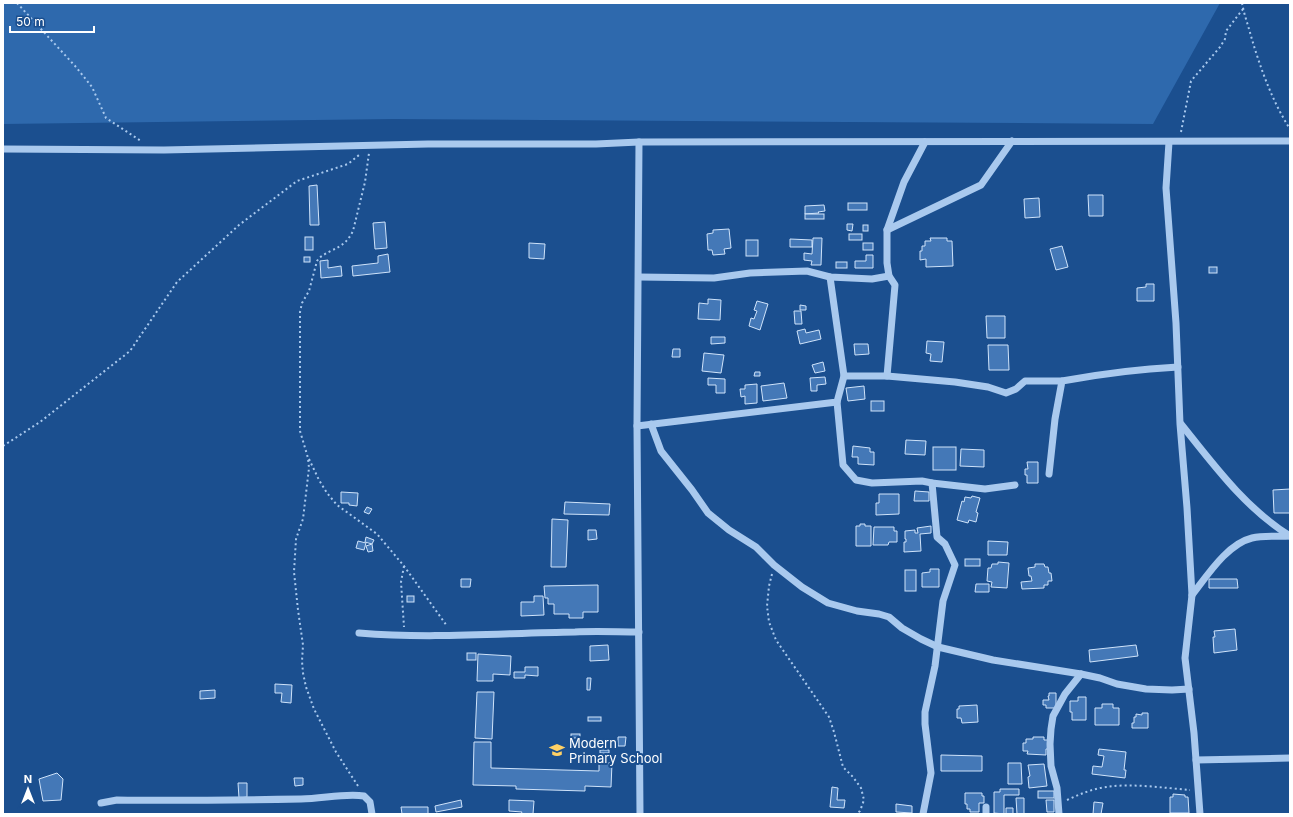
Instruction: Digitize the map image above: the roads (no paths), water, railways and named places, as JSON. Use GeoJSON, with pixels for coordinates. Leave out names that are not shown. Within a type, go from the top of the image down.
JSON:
{"type":"FeatureCollection","features":[{"type":"Feature","properties":{"kind":"street"},"geometry":{"type":"LineString","coordinates":[[888,230],[981,185],[1012,141]]}},
{"type":"Feature","properties":{"kind":"street"},"geometry":{"type":"LineString","coordinates":[[3,149],[156,150],[428,144],[596,144],[639,142],[1290,141]]}},
{"type":"Feature","properties":{"kind":"street"},"geometry":{"type":"LineString","coordinates":[[639,142],[637,426],[640,814]]}},
{"type":"Feature","properties":{"kind":"street"},"geometry":{"type":"LineString","coordinates":[[887,376],[895,285],[889,276],[887,263],[888,230],[904,182],[925,142]]}},
{"type":"Feature","properties":{"kind":"street"},"geometry":{"type":"LineString","coordinates":[[1169,142],[1166,188],[1176,323],[1180,424],[1192,595],[1185,658],[1194,733],[1200,814]]}},
{"type":"Feature","properties":{"kind":"street"},"geometry":{"type":"LineString","coordinates":[[639,277],[714,278],[750,273],[807,271],[830,277],[872,280],[889,276]]}},
{"type":"Feature","properties":{"kind":"street"},"geometry":{"type":"LineString","coordinates":[[830,277],[844,376],[837,402],[843,465],[856,480],[872,483],[922,481],[932,484],[985,488],[1015,485]]}},
{"type":"Feature","properties":{"kind":"street"},"geometry":{"type":"LineString","coordinates":[[844,376],[887,376],[955,382],[988,387],[1006,393],[1016,389],[1025,380],[1062,381],[1135,370],[1178,367]]}},
{"type":"Feature","properties":{"kind":"street"},"geometry":{"type":"LineString","coordinates":[[1049,474],[1055,420],[1062,381]]}},
{"type":"Feature","properties":{"kind":"street"},"geometry":{"type":"LineString","coordinates":[[637,426],[837,402]]}},
{"type":"Feature","properties":{"kind":"street"},"geometry":{"type":"LineString","coordinates":[[651,424],[661,451],[708,512],[729,530],[756,547],[774,565],[802,587],[828,603],[857,611],[889,617],[902,628],[921,640],[938,646],[993,660],[1081,674],[1100,678],[1117,684],[1146,689],[1189,689]]}},
{"type":"Feature","properties":{"kind":"street"},"geometry":{"type":"LineString","coordinates":[[1180,424],[1234,489],[1276,527],[1290,536]]}},
{"type":"Feature","properties":{"kind":"street"},"geometry":{"type":"LineString","coordinates":[[923,814],[931,773],[925,712],[935,666],[943,601],[955,565],[945,544],[937,537],[932,484]]}},
{"type":"Feature","properties":{"kind":"street"},"geometry":{"type":"LineString","coordinates":[[1192,595],[1208,574],[1235,546],[1245,540],[1254,538],[1290,536]]}},
{"type":"Feature","properties":{"kind":"street"},"geometry":{"type":"LineString","coordinates":[[359,633],[405,636],[639,632]]}},
{"type":"Feature","properties":{"kind":"street"},"geometry":{"type":"LineString","coordinates":[[1059,814],[1057,788],[1051,766],[1050,744],[1053,716],[1065,694],[1081,674]]}},
{"type":"Feature","properties":{"kind":"street"},"geometry":{"type":"LineString","coordinates":[[1196,760],[1290,758]]}},
{"type":"Feature","properties":{"kind":"street"},"geometry":{"type":"LineString","coordinates":[[101,803],[117,800],[241,801],[314,799],[354,794],[364,796],[370,802],[372,814]]}},
{"type":"Feature","properties":{"kind":"place","name":"Modern Primary School"},"geometry":{"type":"Point","coordinates":[557,750]}}]}
